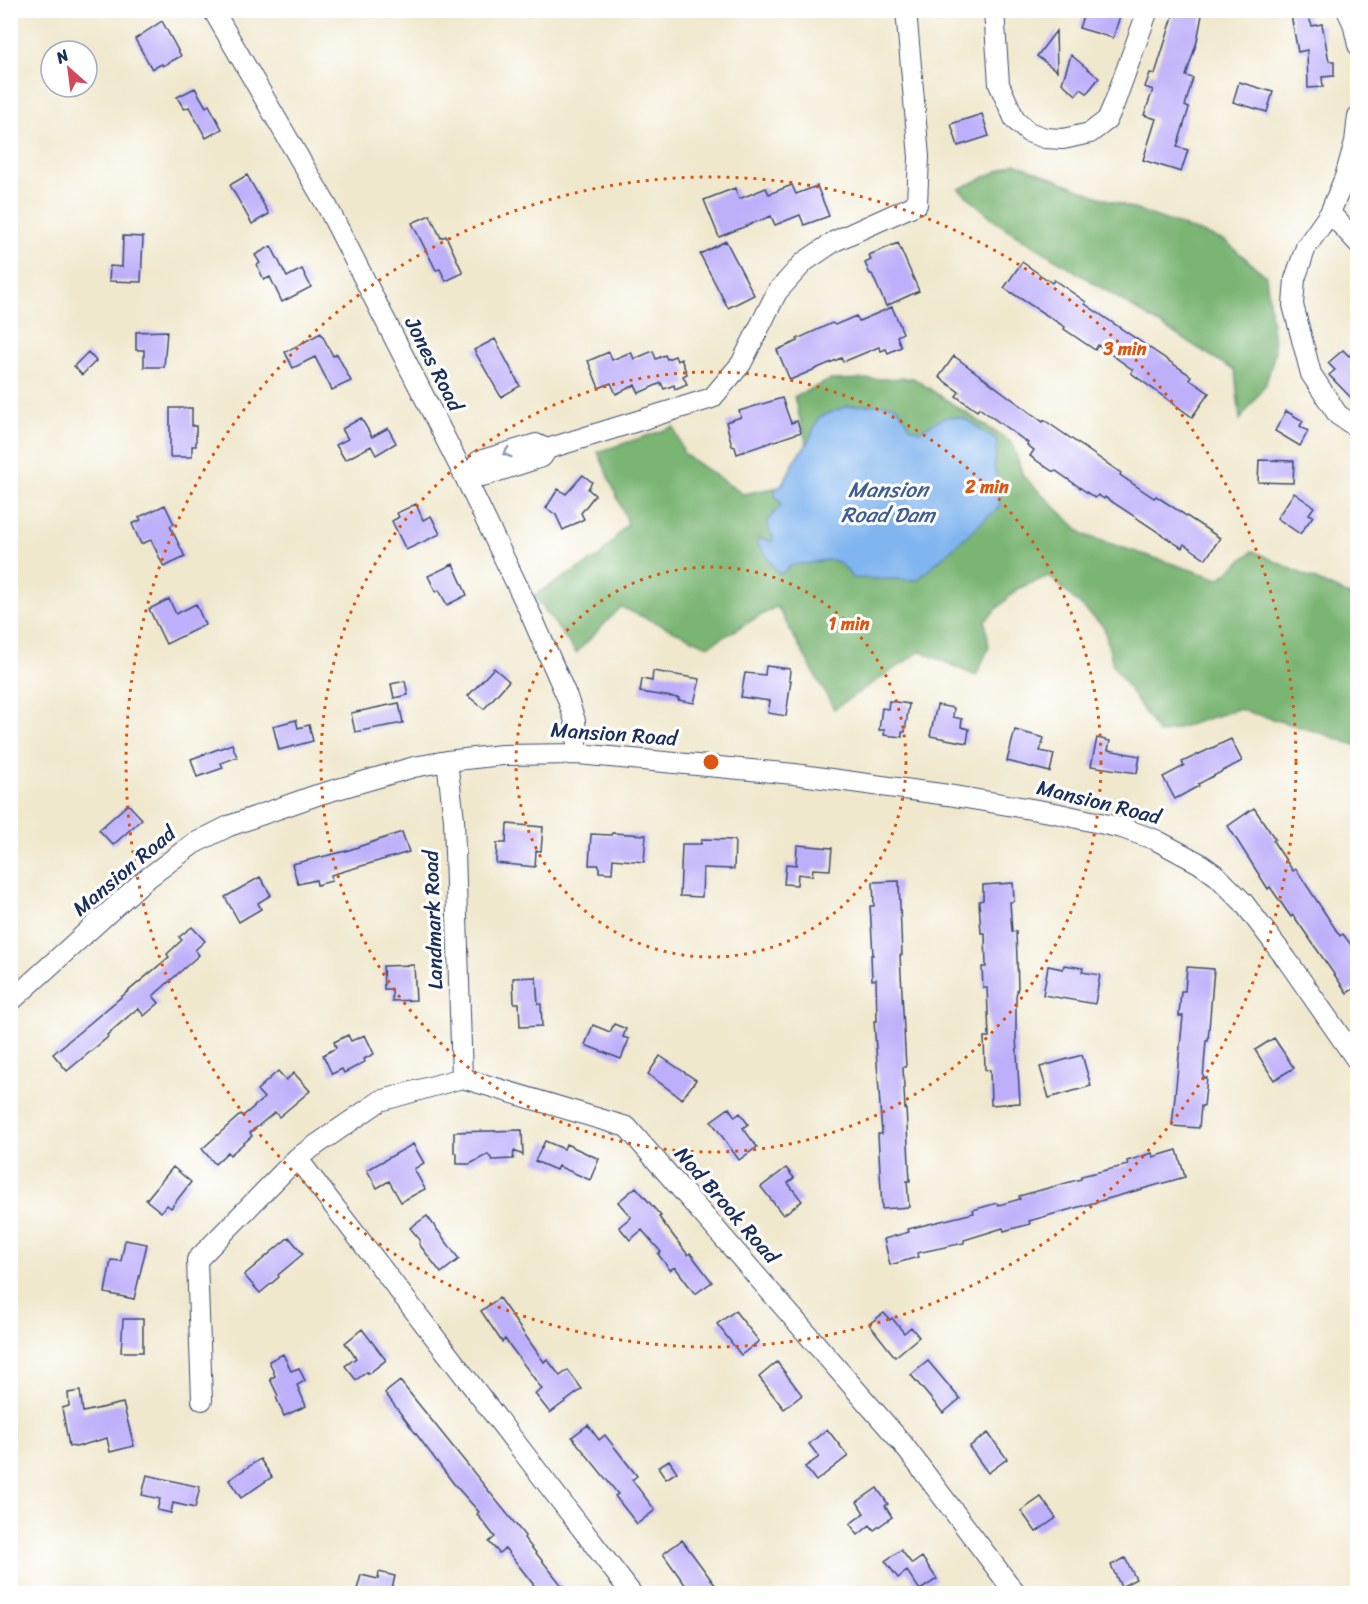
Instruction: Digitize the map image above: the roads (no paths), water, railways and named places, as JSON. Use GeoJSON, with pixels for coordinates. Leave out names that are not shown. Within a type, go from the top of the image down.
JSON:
{"type":"FeatureCollection","features":[{"type":"Feature","properties":{"kind":"street","name":"Jones Road"},"geometry":{"type":"LineString","coordinates":[[213,10],[327,206],[469,475],[563,687],[575,721],[578,754]]}},
{"type":"Feature","properties":{"kind":"street"},"geometry":{"type":"LineString","coordinates":[[469,475],[479,461],[536,444],[548,449],[712,398],[741,364],[777,292],[804,262],[835,242],[917,204],[919,157],[906,10]]}},
{"type":"Feature","properties":{"kind":"street"},"geometry":{"type":"LineString","coordinates":[[994,10],[999,84],[1015,120],[1028,132],[1045,138],[1064,139],[1090,133],[1107,120],[1148,10]]}},
{"type":"Feature","properties":{"kind":"street"},"geometry":{"type":"LineString","coordinates":[[1347,10],[1353,23],[1358,45]]}},
{"type":"Feature","properties":{"kind":"street"},"geometry":{"type":"LineString","coordinates":[[1358,116],[1355,142],[1345,177],[1330,213],[1306,247],[1295,279],[1293,304],[1311,374],[1338,415],[1358,428]]}},
{"type":"Feature","properties":{"kind":"street"},"geometry":{"type":"LineString","coordinates":[[1330,213],[1358,243]]}},
{"type":"Feature","properties":{"kind":"street","name":"Mansion Road"},"geometry":{"type":"LineString","coordinates":[[10,1002],[165,864],[202,839],[248,818],[414,767],[447,761],[537,754],[578,754],[794,774],[948,795],[1122,828],[1156,840],[1199,863],[1217,876],[1243,902],[1287,960],[1358,1062]]}},
{"type":"Feature","properties":{"kind":"street","name":"Landmark Road"},"geometry":{"type":"LineString","coordinates":[[447,761],[454,819],[462,1078]]}},
{"type":"Feature","properties":{"kind":"street"},"geometry":{"type":"LineString","coordinates":[[202,1400],[197,1260],[297,1158],[380,1101],[462,1078]]}},
{"type":"Feature","properties":{"kind":"street","name":"Nod Brook Road"},"geometry":{"type":"LineString","coordinates":[[462,1078],[627,1126],[902,1443],[1016,1593]]}},
{"type":"Feature","properties":{"kind":"street"},"geometry":{"type":"LineString","coordinates":[[297,1158],[633,1593]]}},
{"type":"Feature","properties":{"kind":"water","name":"Mansion Road Dam"},"geometry":{"type":"Polygon","coordinates":[[[890,404],[900,410],[910,427],[919,431],[944,418],[956,417],[971,422],[993,437],[997,441],[994,468],[1000,486],[1000,506],[917,580],[852,578],[843,566],[830,560],[793,565],[779,574],[757,543],[759,538],[772,542],[773,537],[768,520],[781,506],[780,500],[775,496],[775,490],[784,482],[798,454],[807,445],[819,417],[848,406],[890,404]]]}}]}
